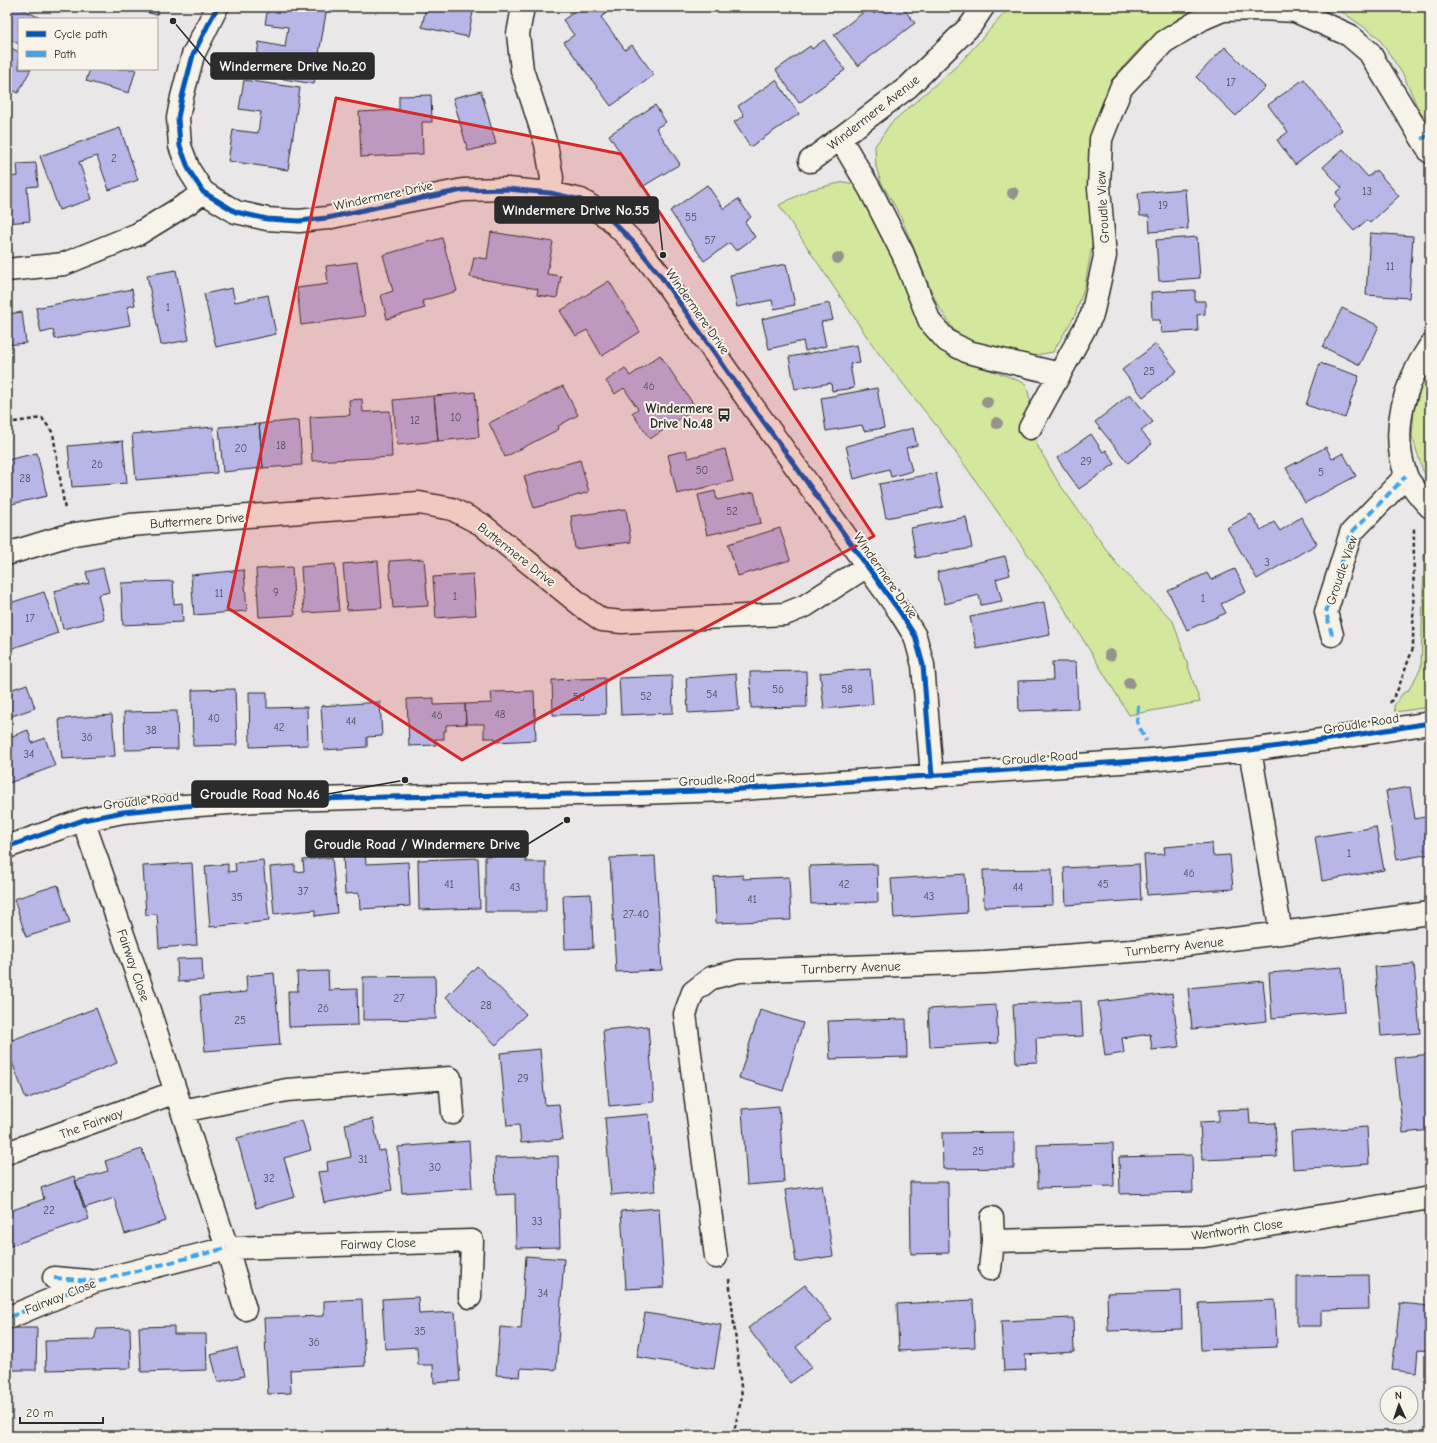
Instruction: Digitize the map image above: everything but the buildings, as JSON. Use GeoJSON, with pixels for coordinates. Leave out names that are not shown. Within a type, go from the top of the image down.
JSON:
{"type":"FeatureCollection","features":[{"type":"Feature","properties":{"kind":"street","name":"Windermere Drive"},"geometry":{"type":"LineString","coordinates":[[217,7],[193,55],[178,118],[180,146],[189,170],[203,192],[236,212],[267,220],[299,221],[327,218],[463,190],[507,189],[550,193],[581,200],[609,218],[634,243],[660,275],[900,612],[915,636],[923,665],[932,776]]}},
{"type":"Feature","properties":{"kind":"street"},"geometry":{"type":"LineString","coordinates":[[523,7],[518,34],[522,70],[546,144],[552,178],[550,193]]}},
{"type":"Feature","properties":{"kind":"street","name":"Windermere Avenue"},"geometry":{"type":"LineString","coordinates":[[810,161],[908,87],[971,25],[983,7]]}},
{"type":"Feature","properties":{"kind":"street","name":"Groudle View"},"geometry":{"type":"LineString","coordinates":[[1030,428],[1092,315],[1105,256],[1099,188],[1101,139],[1122,88],[1164,42],[1202,18],[1223,10],[1260,9],[1295,11],[1349,35],[1369,52],[1430,152]]}},
{"type":"Feature","properties":{"kind":"street"},"geometry":{"type":"LineString","coordinates":[[840,138],[871,191],[903,254],[930,322],[947,341],[968,352],[1060,374]]}},
{"type":"Feature","properties":{"kind":"street"},"geometry":{"type":"LineString","coordinates":[[7,270],[64,264],[138,234],[190,202],[203,192]]}},
{"type":"Feature","properties":{"kind":"street"},"geometry":{"type":"LineString","coordinates":[[1430,346],[1411,377],[1403,400],[1398,442],[1406,476],[1430,506]]}},
{"type":"Feature","properties":{"kind":"street","name":"Groudle View"},"geometry":{"type":"LineString","coordinates":[[1332,635],[1326,612],[1351,533],[1406,476]]}},
{"type":"Feature","properties":{"kind":"street","name":"Buttermere Drive"},"geometry":{"type":"LineString","coordinates":[[7,554],[69,535],[130,526],[419,503],[452,509],[482,524],[586,609],[602,620],[622,622],[785,614],[805,606],[867,566]]}},
{"type":"Feature","properties":{"kind":"street","name":"Groudle Road"},"geometry":{"type":"LineString","coordinates":[[7,847],[83,820],[123,812],[185,806],[247,802],[385,797],[728,790],[1148,760],[1250,750],[1430,723]]}},
{"type":"Feature","properties":{"kind":"street"},"geometry":{"type":"LineString","coordinates":[[1250,750],[1281,934]]}},
{"type":"Feature","properties":{"kind":"street","name":"Fairway Close"},"geometry":{"type":"LineString","coordinates":[[83,820],[143,992],[227,1248],[245,1309]]}},
{"type":"Feature","properties":{"kind":"street","name":"Turnberry Avenue"},"geometry":{"type":"LineString","coordinates":[[716,1257],[685,1014],[693,992],[711,978],[739,971],[986,962],[1144,950],[1281,934],[1430,913]]}},
{"type":"Feature","properties":{"kind":"street"},"geometry":{"type":"LineString","coordinates":[[179,1102],[287,1090],[450,1078],[453,1113]]}},
{"type":"Feature","properties":{"kind":"street","name":"The Fairway"},"geometry":{"type":"LineString","coordinates":[[7,1153],[179,1102]]}},
{"type":"Feature","properties":{"kind":"street","name":"Wentworth Close"},"geometry":{"type":"LineString","coordinates":[[993,1241],[1204,1236],[1430,1198]]}},
{"type":"Feature","properties":{"kind":"street"},"geometry":{"type":"LineString","coordinates":[[990,1269],[993,1241],[992,1218]]}},
{"type":"Feature","properties":{"kind":"street","name":"Fairway Close"},"geometry":{"type":"LineString","coordinates":[[10,1317],[93,1282],[227,1248],[472,1241],[470,1297]]}},
{"type":"Feature","properties":{"kind":"street"},"geometry":{"type":"LineString","coordinates":[[54,1278],[93,1282]]}},
{"type":"Feature","properties":{"kind":"path"},"geometry":{"type":"LineString","coordinates":[[7,423],[42,418],[53,433],[69,535]]}},
{"type":"Feature","properties":{"kind":"path"},"geometry":{"type":"LineString","coordinates":[[1387,709],[1398,689],[1413,648],[1414,519],[1430,506]]}},
{"type":"Feature","properties":{"kind":"path"},"geometry":{"type":"LineString","coordinates":[[716,1257],[729,1275],[742,1396],[733,1436]]}},
{"type":"Feature","properties":{"kind":"highlighted area"},"geometry":{"type":"Polygon","coordinates":[[[336,98],[621,154],[874,536],[462,760],[228,608],[336,98]]]}},
{"type":"Feature","properties":{"kind":"green space"},"geometry":{"type":"Polygon","coordinates":[[[1010,7],[1204,7],[1179,18],[1143,45],[1112,79],[1095,126],[1093,241],[1085,285],[1075,315],[1053,352],[1031,356],[968,341],[953,329],[936,302],[900,215],[881,182],[876,167],[875,146],[891,123],[959,64],[1010,7]]]}},
{"type":"Feature","properties":{"kind":"green space"},"geometry":{"type":"Polygon","coordinates":[[[1326,7],[1430,7],[1430,125],[1419,111],[1404,76],[1378,37],[1344,13],[1326,7]]]}},
{"type":"Feature","properties":{"kind":"green space"},"geometry":{"type":"Polygon","coordinates":[[[844,182],[860,187],[923,321],[938,347],[953,358],[1026,384],[1033,411],[1036,443],[1058,482],[1116,563],[1173,621],[1200,702],[1129,715],[1053,590],[939,429],[876,350],[779,205],[809,190],[844,182]]]}},
{"type":"Feature","properties":{"kind":"green space"},"geometry":{"type":"Polygon","coordinates":[[[1430,368],[1430,479],[1423,471],[1412,436],[1414,411],[1423,380],[1430,368]]]}},
{"type":"Feature","properties":{"kind":"green space"},"geometry":{"type":"Polygon","coordinates":[[[1430,552],[1430,707],[1395,712],[1394,706],[1403,693],[1408,691],[1421,668],[1424,555],[1430,552]]]}},
{"type":"Feature","properties":{"kind":"marked path"},"geometry":{"type":"LineString","coordinates":[[1421,139],[1430,135]]}},
{"type":"Feature","properties":{"kind":"marked path"},"geometry":{"type":"LineString","coordinates":[[1332,635],[1326,612],[1351,533],[1406,476]]}},
{"type":"Feature","properties":{"kind":"marked path"},"geometry":{"type":"LineString","coordinates":[[1138,705],[1137,722],[1146,741]]}},
{"type":"Feature","properties":{"kind":"marked path"},"geometry":{"type":"LineString","coordinates":[[10,1317],[93,1282],[227,1248]]}},
{"type":"Feature","properties":{"kind":"marked path"},"geometry":{"type":"LineString","coordinates":[[54,1278],[92,1281]]}},
{"type":"Feature","properties":{"kind":"cycle path"},"geometry":{"type":"LineString","coordinates":[[217,7],[193,55],[178,118],[180,146],[189,170],[203,192],[236,212],[267,219],[299,221],[327,218],[463,190],[507,189],[550,193],[581,200],[609,218],[634,243],[660,275],[900,612],[915,636],[923,665],[932,776]]}},
{"type":"Feature","properties":{"kind":"cycle path"},"geometry":{"type":"LineString","coordinates":[[7,847],[83,820],[123,812],[185,806],[255,801],[385,797],[728,790],[1149,760],[1250,750],[1430,723]]}},
{"type":"Feature","properties":{"kind":"place","name":"Windermere Drive No.20"},"geometry":{"type":"Point","coordinates":[173,21]}},
{"type":"Feature","properties":{"kind":"place","name":"Windermere Drive No.55"},"geometry":{"type":"Point","coordinates":[663,255]}},
{"type":"Feature","properties":{"kind":"place","name":"Windermere Drive No.48"},"geometry":{"type":"Point","coordinates":[724,415]}},
{"type":"Feature","properties":{"kind":"place","name":"Groudle Road No.46"},"geometry":{"type":"Point","coordinates":[405,780]}},
{"type":"Feature","properties":{"kind":"place","name":"Groudle Road / Windermere Drive"},"geometry":{"type":"Point","coordinates":[567,820]}}]}
